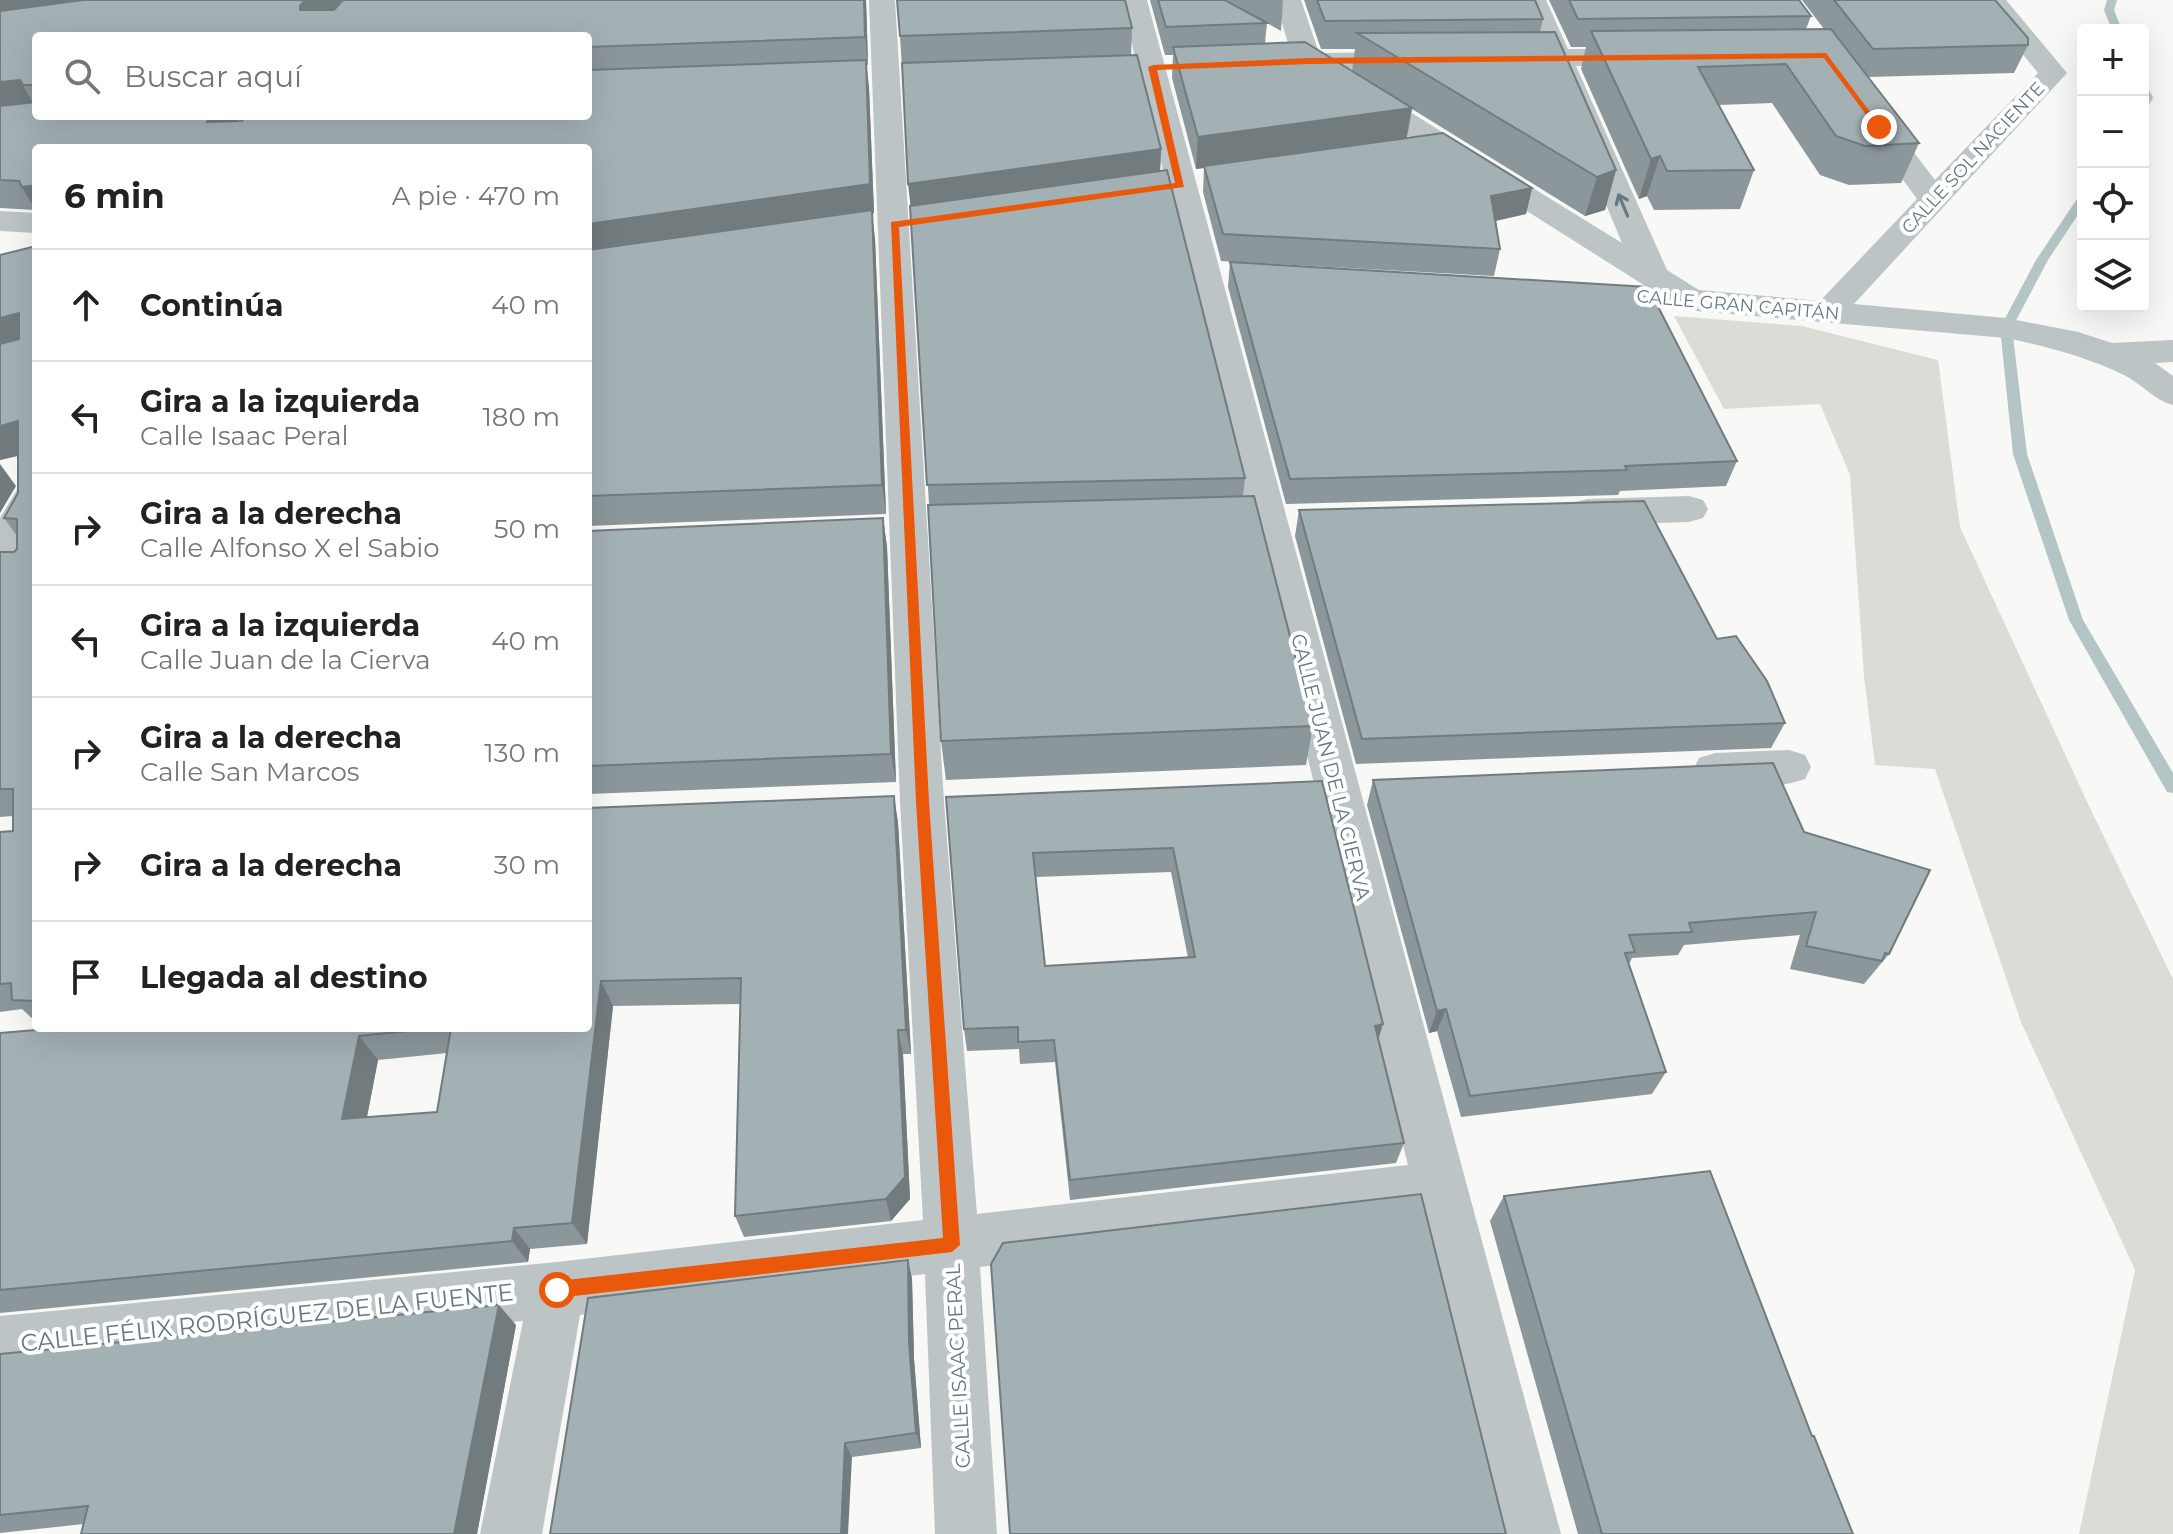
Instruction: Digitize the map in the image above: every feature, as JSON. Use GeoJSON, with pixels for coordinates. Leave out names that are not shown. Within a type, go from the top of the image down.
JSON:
{"type":"FeatureCollection","features":[{"type":"Feature","properties":{"kind":"street","name":"CALLE ISAAC PERAL"},"geometry":{"type":"LineString","coordinates":[[882,0],[889,77],[893,225],[910,531],[938,801],[952,1245],[966,1534]]}},
{"type":"Feature","properties":{"kind":"street","name":"CALLE JUAN DE LA CIERVA"},"geometry":{"type":"LineString","coordinates":[[1134,0],[1183,185],[1219,274],[1319,786],[1440,1187],[1530,1534]]}},
{"type":"Feature","properties":{"kind":"street"},"geometry":{"type":"LineString","coordinates":[[1288,0],[1308,61]]}},
{"type":"Feature","properties":{"kind":"street"},"geometry":{"type":"LineString","coordinates":[[1533,0],[1653,276]]}},
{"type":"Feature","properties":{"kind":"street","name":"CALLE SOL NACIENTE"},"geometry":{"type":"LineString","coordinates":[[1828,312],[2053,73],[1992,0]]}},
{"type":"Feature","properties":{"kind":"street"},"geometry":{"type":"LineString","coordinates":[[1268,38],[1690,299]]}},
{"type":"Feature","properties":{"kind":"street"},"geometry":{"type":"LineString","coordinates":[[1481,59],[1669,57]]}},
{"type":"Feature","properties":{"kind":"street"},"geometry":{"type":"LineString","coordinates":[[1246,64],[1434,59]]}},
{"type":"Feature","properties":{"kind":"street"},"geometry":{"type":"LineString","coordinates":[[1853,91],[1933,200]]}},
{"type":"Feature","properties":{"kind":"street"},"geometry":{"type":"LineString","coordinates":[[1396,153],[1442,146]]}},
{"type":"Feature","properties":{"kind":"street"},"geometry":{"type":"LineString","coordinates":[[0,221],[32,223]]}},
{"type":"Feature","properties":{"kind":"street","name":"CALLE GRAN CAPITÁN"},"geometry":{"type":"LineString","coordinates":[[1564,292],[1690,299],[2006,328],[2078,343],[2109,354],[2173,351]]}},
{"type":"Feature","properties":{"kind":"street"},"geometry":{"type":"LineString","coordinates":[[2109,354],[2146,372],[2173,394]]}},
{"type":"Feature","properties":{"kind":"street"},"geometry":{"type":"LineString","coordinates":[[0,551],[27,475]]}},
{"type":"Feature","properties":{"kind":"street"},"geometry":{"type":"LineString","coordinates":[[1549,514],[1689,509]]}},
{"type":"Feature","properties":{"kind":"street"},"geometry":{"type":"LineString","coordinates":[[0,565],[32,564]]}},
{"type":"Feature","properties":{"kind":"street"},"geometry":{"type":"LineString","coordinates":[[1675,772],[1789,767]]}},
{"type":"Feature","properties":{"kind":"street"},"geometry":{"type":"LineString","coordinates":[[1319,786],[1381,783]]}},
{"type":"Feature","properties":{"kind":"street"},"geometry":{"type":"LineString","coordinates":[[875,804],[938,801]]}},
{"type":"Feature","properties":{"kind":"street","name":"CALLE FÉLIX RODRÍGUEZ DE LA FUENTE"},"geometry":{"type":"LineString","coordinates":[[0,1344],[557,1290],[1440,1187]]}},
{"type":"Feature","properties":{"kind":"street"},"geometry":{"type":"LineString","coordinates":[[511,1534],[557,1290]]}},
{"type":"Feature","properties":{"kind":"shaded area"},"geometry":{"type":"Polygon","coordinates":[[[1674,316],[1802,326],[1938,360],[1960,527],[2173,979],[2173,1534],[2079,1534],[2135,1270],[2021,1022],[1935,769],[1875,765],[1864,676],[1850,475],[1820,404],[1724,409],[1674,316]]]}},
{"type":"Feature","properties":{"kind":"building"},"geometry":{"type":"Polygon","coordinates":[[[83,0],[305,0],[300,10],[334,10],[343,0],[864,0],[865,37],[592,47],[592,32],[32,32],[32,85],[23,85],[20,80],[0,82],[0,11],[83,0]]]}},
{"type":"Feature","properties":{"kind":"building"},"geometry":{"type":"Polygon","coordinates":[[[897,0],[1125,0],[1132,28],[900,36],[897,0]]]}},
{"type":"Feature","properties":{"kind":"building"},"geometry":{"type":"Polygon","coordinates":[[[1158,0],[1225,0],[1267,23],[1166,27],[1158,0]]]}},
{"type":"Feature","properties":{"kind":"building"},"geometry":{"type":"Polygon","coordinates":[[[1317,0],[1535,0],[1543,19],[1325,21],[1317,0]]]}},
{"type":"Feature","properties":{"kind":"building"},"geometry":{"type":"Polygon","coordinates":[[[1569,0],[1799,0],[1811,16],[1578,19],[1569,0]]]}},
{"type":"Feature","properties":{"kind":"building"},"geometry":{"type":"Polygon","coordinates":[[[1834,0],[1995,0],[2028,38],[2028,45],[1873,49],[1834,0]]]}},
{"type":"Feature","properties":{"kind":"building"},"geometry":{"type":"Polygon","coordinates":[[[1831,29],[1919,143],[1865,146],[1836,136],[1786,64],[1698,67],[1754,170],[1667,171],[1660,156],[1651,159],[1591,31],[1831,29]]]}},
{"type":"Feature","properties":{"kind":"building"},"geometry":{"type":"Polygon","coordinates":[[[1555,32],[1616,170],[1597,177],[1357,33],[1555,32]]]}},
{"type":"Feature","properties":{"kind":"building"},"geometry":{"type":"Polygon","coordinates":[[[1305,42],[1412,108],[1198,137],[1173,47],[1305,42]]]}},
{"type":"Feature","properties":{"kind":"building"},"geometry":{"type":"Polygon","coordinates":[[[1137,55],[1161,149],[908,184],[902,63],[1137,55]]]}},
{"type":"Feature","properties":{"kind":"building"},"geometry":{"type":"Polygon","coordinates":[[[866,60],[870,184],[592,223],[592,144],[32,144],[32,186],[22,187],[19,181],[0,180],[0,106],[32,102],[32,120],[592,120],[592,70],[866,60]]]}},
{"type":"Feature","properties":{"kind":"building"},"geometry":{"type":"Polygon","coordinates":[[[1443,133],[1532,188],[1491,196],[1500,249],[1223,234],[1204,166],[1443,133]]]}},
{"type":"Feature","properties":{"kind":"building"},"geometry":{"type":"Polygon","coordinates":[[[1167,170],[1245,478],[927,485],[910,206],[1167,170]]]}},
{"type":"Feature","properties":{"kind":"building"},"geometry":{"type":"Polygon","coordinates":[[[872,210],[882,485],[592,496],[592,249],[872,210]]]}},
{"type":"Feature","properties":{"kind":"building"},"geometry":{"type":"Polygon","coordinates":[[[32,247],[32,1001],[12,1000],[11,983],[0,984],[0,832],[13,831],[13,789],[0,789],[0,552],[14,552],[17,549],[17,519],[4,518],[18,493],[18,421],[0,426],[0,344],[19,339],[19,313],[0,318],[0,255],[32,247]]]}},
{"type":"Feature","properties":{"kind":"building"},"geometry":{"type":"Polygon","coordinates":[[[1230,262],[1648,287],[1737,461],[1625,466],[1627,470],[1290,479],[1230,262]]]}},
{"type":"Feature","properties":{"kind":"building"},"geometry":{"type":"Polygon","coordinates":[[[1254,496],[1313,726],[941,741],[928,505],[1254,496]]]}},
{"type":"Feature","properties":{"kind":"building"},"geometry":{"type":"Polygon","coordinates":[[[1644,501],[1717,639],[1736,636],[1767,681],[1785,723],[1362,739],[1299,510],[1644,501]]]}},
{"type":"Feature","properties":{"kind":"building"},"geometry":{"type":"Polygon","coordinates":[[[883,518],[891,754],[592,766],[592,531],[883,518]]]}},
{"type":"Feature","properties":{"kind":"building"},"geometry":{"type":"Polygon","coordinates":[[[1773,763],[1804,832],[1930,870],[1889,954],[1885,953],[1882,961],[1806,946],[1816,912],[1689,923],[1692,932],[1629,935],[1635,952],[1625,953],[1666,1072],[1470,1096],[1446,1009],[1437,1011],[1373,780],[1773,763]]]}},
{"type":"Feature","properties":{"kind":"building"},"geometry":{"type":"Polygon","coordinates":[[[1322,781],[1383,1024],[1375,1026],[1404,1143],[1070,1180],[1054,1040],[1018,1042],[1018,1027],[964,1029],[946,797],[1322,781]],[[1173,848],[1033,853],[1045,966],[1195,957],[1173,848]]]}},
{"type":"Feature","properties":{"kind":"building"},"geometry":{"type":"Polygon","coordinates":[[[894,796],[906,1030],[898,1030],[905,1177],[886,1199],[735,1216],[741,978],[601,981],[572,1223],[514,1228],[512,1241],[0,1290],[0,1033],[32,1030],[398,1032],[359,1036],[342,1119],[437,1112],[450,1032],[592,1032],[592,808],[894,796]]]}},
{"type":"Feature","properties":{"kind":"building"},"geometry":{"type":"Polygon","coordinates":[[[1710,1171],[1853,1534],[1602,1534],[1504,1196],[1710,1171]]]}},
{"type":"Feature","properties":{"kind":"building"},"geometry":{"type":"Polygon","coordinates":[[[1421,1194],[1506,1534],[1010,1534],[991,1264],[1003,1243],[1421,1194]]]}},
{"type":"Feature","properties":{"kind":"building"},"geometry":{"type":"Polygon","coordinates":[[[908,1260],[909,1343],[916,1433],[845,1443],[841,1534],[550,1534],[588,1298],[908,1260]]]}},
{"type":"Feature","properties":{"kind":"building"},"geometry":{"type":"Polygon","coordinates":[[[499,1305],[454,1534],[81,1534],[88,1506],[0,1515],[0,1354],[499,1305]]]}},
{"type":"Feature","properties":{"kind":"waterway"},"geometry":{"type":"LineString","coordinates":[[2112,0],[2109,10],[2115,24]]}},
{"type":"Feature","properties":{"kind":"waterway"},"geometry":{"type":"LineString","coordinates":[[2077,207],[2042,260],[2006,328],[2020,454],[2076,620],[2173,787]]}},
{"type":"Feature","properties":{"kind":"route"},"geometry":{"type":"LineString","coordinates":[[557,1290],[952,1245],[922,802],[894,224],[1180,185],[1153,67],[1308,61],[1826,55],[1879,127]]}}]}
